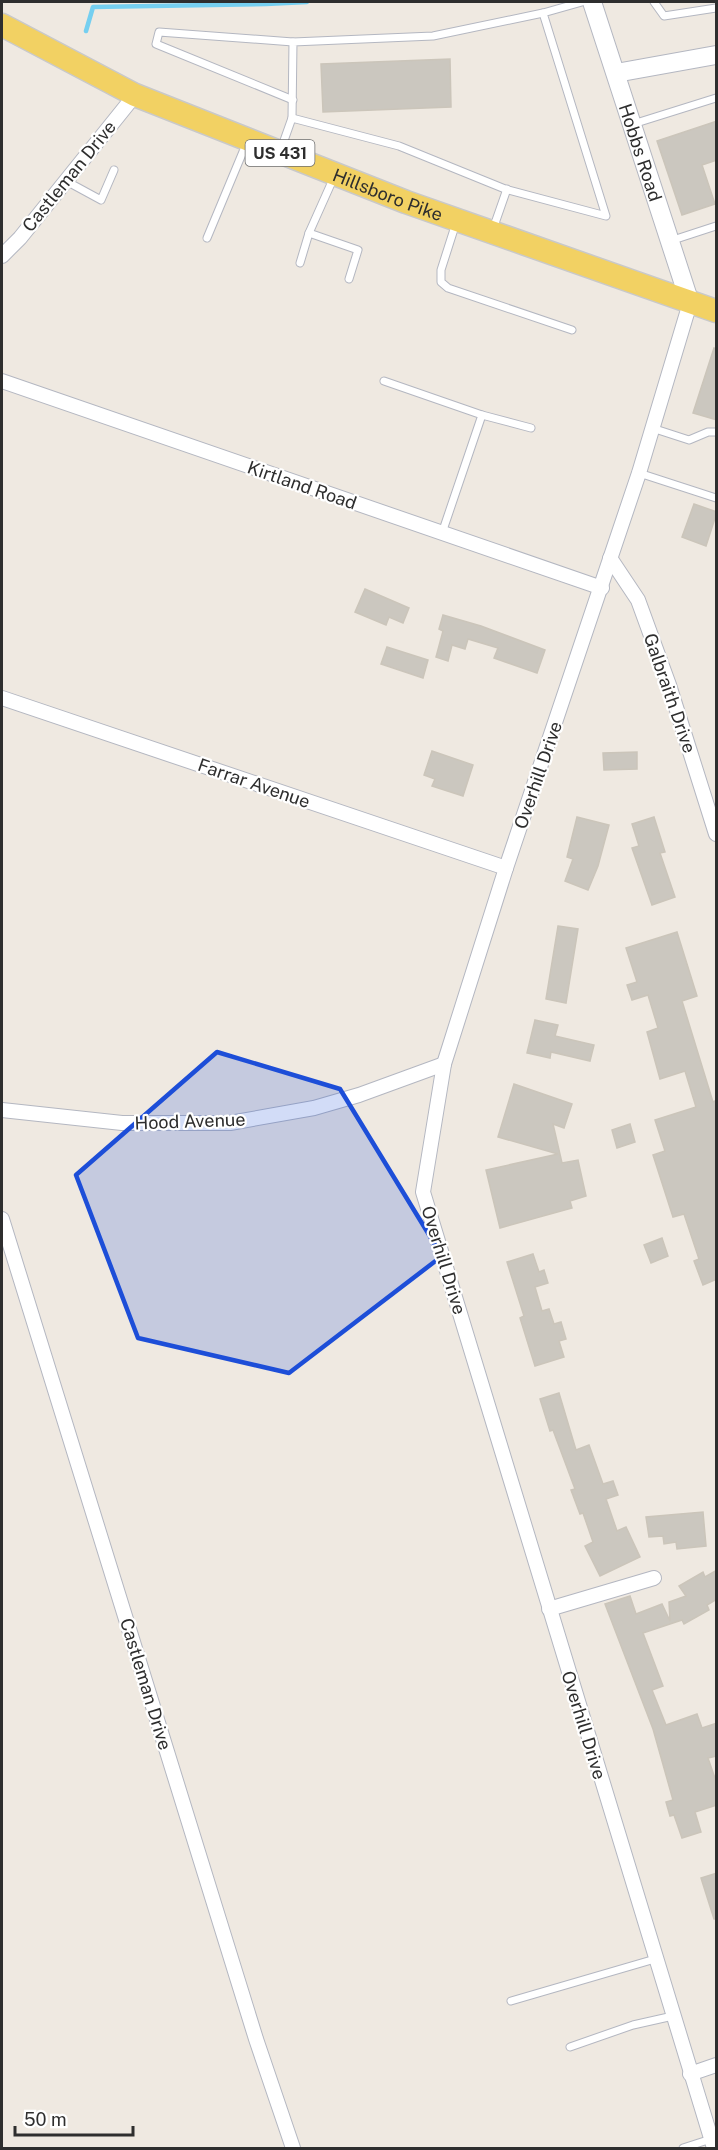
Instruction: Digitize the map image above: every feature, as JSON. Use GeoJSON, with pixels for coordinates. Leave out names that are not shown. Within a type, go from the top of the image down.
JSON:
{"type":"FeatureCollection","features":[{"type":"Feature","properties":{"kind":"main road","name":"Hillsboro Pike"},"geometry":{"type":"LineString","coordinates":[[2,25],[135,95],[492,233],[717,311]]}},
{"type":"Feature","properties":{"kind":"street","name":"Hobbs Road"},"geometry":{"type":"LineString","coordinates":[[592,2],[690,303]]}},
{"type":"Feature","properties":{"kind":"street"},"geometry":{"type":"LineString","coordinates":[[616,73],[717,55]]}},
{"type":"Feature","properties":{"kind":"street","name":"Castleman Drive"},"geometry":{"type":"LineString","coordinates":[[2,256],[20,238],[135,95]]}},
{"type":"Feature","properties":{"kind":"street","name":"Overhill Drive"},"geometry":{"type":"LineString","coordinates":[[690,303],[602,588],[506,868],[444,1064],[423,1192],[712,2144]]}},
{"type":"Feature","properties":{"kind":"street","name":"Kirtland Road"},"geometry":{"type":"LineString","coordinates":[[2,381],[602,588]]}},
{"type":"Feature","properties":{"kind":"street","name":"Galbraith Drive"},"geometry":{"type":"LineString","coordinates":[[610,558],[638,600],[669,685],[717,834]]}},
{"type":"Feature","properties":{"kind":"street","name":"Farrar Avenue"},"geometry":{"type":"LineString","coordinates":[[2,698],[506,868]]}},
{"type":"Feature","properties":{"kind":"street","name":"Hood Avenue"},"geometry":{"type":"LineString","coordinates":[[2,1110],[122,1123],[230,1123],[314,1108],[359,1095],[444,1064]]}},
{"type":"Feature","properties":{"kind":"street","name":"Castleman Drive"},"geometry":{"type":"LineString","coordinates":[[2,1219],[255,2033],[293,2148]]}},
{"type":"Feature","properties":{"kind":"street"},"geometry":{"type":"LineString","coordinates":[[549,1609],[654,1578]]}},
{"type":"Feature","properties":{"kind":"street"},"geometry":{"type":"LineString","coordinates":[[690,2073],[717,2065]]}},
{"type":"Feature","properties":{"kind":"lane"},"geometry":{"type":"LineString","coordinates":[[293,100],[156,44],[159,32],[293,42],[433,36],[543,13],[582,2]]}},
{"type":"Feature","properties":{"kind":"lane"},"geometry":{"type":"LineString","coordinates":[[654,2],[664,16],[717,8]]}},
{"type":"Feature","properties":{"kind":"lane"},"geometry":{"type":"LineString","coordinates":[[292,118],[399,146],[507,189],[606,216],[543,13]]}},
{"type":"Feature","properties":{"kind":"lane"},"geometry":{"type":"LineString","coordinates":[[280,152],[292,118],[293,42]]}},
{"type":"Feature","properties":{"kind":"lane"},"geometry":{"type":"LineString","coordinates":[[633,124],[717,98]]}},
{"type":"Feature","properties":{"kind":"lane"},"geometry":{"type":"LineString","coordinates":[[207,238],[248,140]]}},
{"type":"Feature","properties":{"kind":"lane"},"geometry":{"type":"LineString","coordinates":[[66,181],[101,200],[114,170]]}},
{"type":"Feature","properties":{"kind":"lane"},"geometry":{"type":"LineString","coordinates":[[300,263],[309,233],[335,174]]}},
{"type":"Feature","properties":{"kind":"lane"},"geometry":{"type":"LineString","coordinates":[[492,233],[507,189]]}},
{"type":"Feature","properties":{"kind":"lane"},"geometry":{"type":"LineString","coordinates":[[457,220],[441,270],[441,282],[448,288],[572,330]]}},
{"type":"Feature","properties":{"kind":"lane"},"geometry":{"type":"LineString","coordinates":[[670,241],[717,226]]}},
{"type":"Feature","properties":{"kind":"lane"},"geometry":{"type":"LineString","coordinates":[[309,233],[358,250],[349,279]]}},
{"type":"Feature","properties":{"kind":"lane"},"geometry":{"type":"LineString","coordinates":[[384,381],[482,415],[531,428]]}},
{"type":"Feature","properties":{"kind":"lane"},"geometry":{"type":"LineString","coordinates":[[442,533],[482,415]]}},
{"type":"Feature","properties":{"kind":"lane"},"geometry":{"type":"LineString","coordinates":[[652,428],[689,440],[708,432],[717,432]]}},
{"type":"Feature","properties":{"kind":"lane"},"geometry":{"type":"LineString","coordinates":[[639,473],[717,498]]}},
{"type":"Feature","properties":{"kind":"lane"},"geometry":{"type":"LineString","coordinates":[[511,2001],[655,1959]]}},
{"type":"Feature","properties":{"kind":"lane"},"geometry":{"type":"LineString","coordinates":[[570,2047],[633,2025],[673,2016]]}},
{"type":"Feature","properties":{"kind":"lane"},"geometry":{"type":"LineString","coordinates":[[683,2148],[712,2144]]}},
{"type":"Feature","properties":{"kind":"highlighted area"},"geometry":{"type":"Polygon","coordinates":[[[217,1052],[340,1089],[442,1256],[289,1373],[138,1338],[76,1175],[217,1052]]]}},
{"type":"Feature","properties":{"kind":"building"},"geometry":{"type":"Polygon","coordinates":[[[450,59],[451,107],[323,112],[321,64],[450,59]]]}},
{"type":"Feature","properties":{"kind":"building"},"geometry":{"type":"Polygon","coordinates":[[[717,121],[717,160],[702,165],[715,204],[682,215],[657,141],[717,121]]]}},
{"type":"Feature","properties":{"kind":"building"},"geometry":{"type":"Polygon","coordinates":[[[714,348],[717,349],[717,420],[693,413],[714,348]]]}},
{"type":"Feature","properties":{"kind":"building"},"geometry":{"type":"Polygon","coordinates":[[[694,504],[717,512],[706,546],[682,537],[694,504]]]}},
{"type":"Feature","properties":{"kind":"building"},"geometry":{"type":"Polygon","coordinates":[[[365,589],[409,608],[403,623],[389,617],[386,625],[355,612],[365,589]]]}},
{"type":"Feature","properties":{"kind":"building"},"geometry":{"type":"Polygon","coordinates":[[[443,615],[481,626],[545,650],[537,673],[494,658],[498,648],[468,639],[465,649],[452,645],[448,661],[436,657],[443,631],[439,629],[443,615]]]}},
{"type":"Feature","properties":{"kind":"building"},"geometry":{"type":"Polygon","coordinates":[[[387,647],[428,660],[423,678],[381,664],[387,647]]]}},
{"type":"Feature","properties":{"kind":"building"},"geometry":{"type":"Polygon","coordinates":[[[432,751],[473,765],[463,796],[432,786],[435,779],[424,775],[432,751]]]}},
{"type":"Feature","properties":{"kind":"building"},"geometry":{"type":"Polygon","coordinates":[[[637,752],[637,769],[604,770],[603,753],[637,752]]]}},
{"type":"Feature","properties":{"kind":"building"},"geometry":{"type":"Polygon","coordinates":[[[577,817],[609,825],[598,866],[588,890],[565,881],[573,859],[567,857],[577,817]]]}},
{"type":"Feature","properties":{"kind":"building"},"geometry":{"type":"Polygon","coordinates":[[[654,817],[665,852],[660,853],[675,897],[652,905],[632,848],[639,846],[632,824],[654,817]]]}},
{"type":"Feature","properties":{"kind":"building"},"geometry":{"type":"Polygon","coordinates":[[[558,926],[578,929],[566,1003],[546,999],[558,926]]]}},
{"type":"Feature","properties":{"kind":"building"},"geometry":{"type":"Polygon","coordinates":[[[677,932],[697,996],[682,1001],[713,1102],[717,1100],[717,1279],[703,1285],[694,1261],[699,1259],[684,1214],[673,1217],[653,1155],[665,1151],[655,1120],[696,1107],[685,1071],[660,1079],[647,1032],[658,1028],[648,995],[632,1000],[627,985],[637,982],[626,948],[677,932]]]}},
{"type":"Feature","properties":{"kind":"building"},"geometry":{"type":"Polygon","coordinates":[[[535,1020],[558,1025],[555,1036],[594,1045],[590,1061],[551,1052],[550,1058],[527,1053],[535,1020]]]}},
{"type":"Feature","properties":{"kind":"building"},"geometry":{"type":"Polygon","coordinates":[[[514,1084],[572,1104],[564,1128],[553,1124],[562,1163],[578,1160],[586,1196],[570,1201],[572,1208],[500,1228],[486,1170],[558,1154],[498,1137],[514,1084]]]}},
{"type":"Feature","properties":{"kind":"building"},"geometry":{"type":"Polygon","coordinates":[[[630,1124],[635,1142],[617,1148],[612,1130],[630,1124]]]}},
{"type":"Feature","properties":{"kind":"building"},"geometry":{"type":"Polygon","coordinates":[[[662,1238],[668,1256],[651,1263],[644,1245],[662,1238]]]}},
{"type":"Feature","properties":{"kind":"building"},"geometry":{"type":"Polygon","coordinates":[[[533,1254],[539,1272],[544,1270],[548,1283],[535,1287],[542,1311],[549,1309],[554,1324],[561,1322],[566,1339],[559,1341],[564,1357],[535,1366],[520,1318],[524,1316],[507,1262],[533,1254]]]}},
{"type":"Feature","properties":{"kind":"building"},"geometry":{"type":"Polygon","coordinates":[[[559,1393],[576,1450],[589,1445],[603,1484],[613,1481],[618,1495],[606,1499],[617,1531],[626,1527],[640,1557],[600,1576],[585,1546],[593,1542],[583,1513],[580,1514],[571,1490],[575,1489],[553,1430],[550,1431],[540,1399],[559,1393]]]}},
{"type":"Feature","properties":{"kind":"building"},"geometry":{"type":"Polygon","coordinates":[[[703,1512],[706,1546],[677,1549],[676,1542],[664,1544],[663,1536],[649,1537],[646,1517],[703,1512]]]}},
{"type":"Feature","properties":{"kind":"building"},"geometry":{"type":"Polygon","coordinates":[[[717,1570],[717,1599],[707,1605],[709,1610],[684,1624],[682,1620],[643,1633],[663,1686],[652,1690],[666,1725],[697,1714],[702,1728],[717,1723],[717,1756],[708,1758],[717,1784],[717,1805],[695,1812],[701,1832],[682,1838],[674,1815],[670,1816],[666,1802],[673,1800],[653,1729],[605,1604],[630,1596],[636,1614],[662,1604],[670,1621],[669,1602],[686,1596],[679,1586],[703,1572],[705,1577],[717,1570]]]}},
{"type":"Feature","properties":{"kind":"building"},"geometry":{"type":"Polygon","coordinates":[[[717,1873],[717,1919],[714,1919],[701,1878],[717,1873]]]}},
{"type":"Feature","properties":{"kind":"waterway"},"geometry":{"type":"LineString","coordinates":[[86,31],[93,7],[307,2]]}}]}
